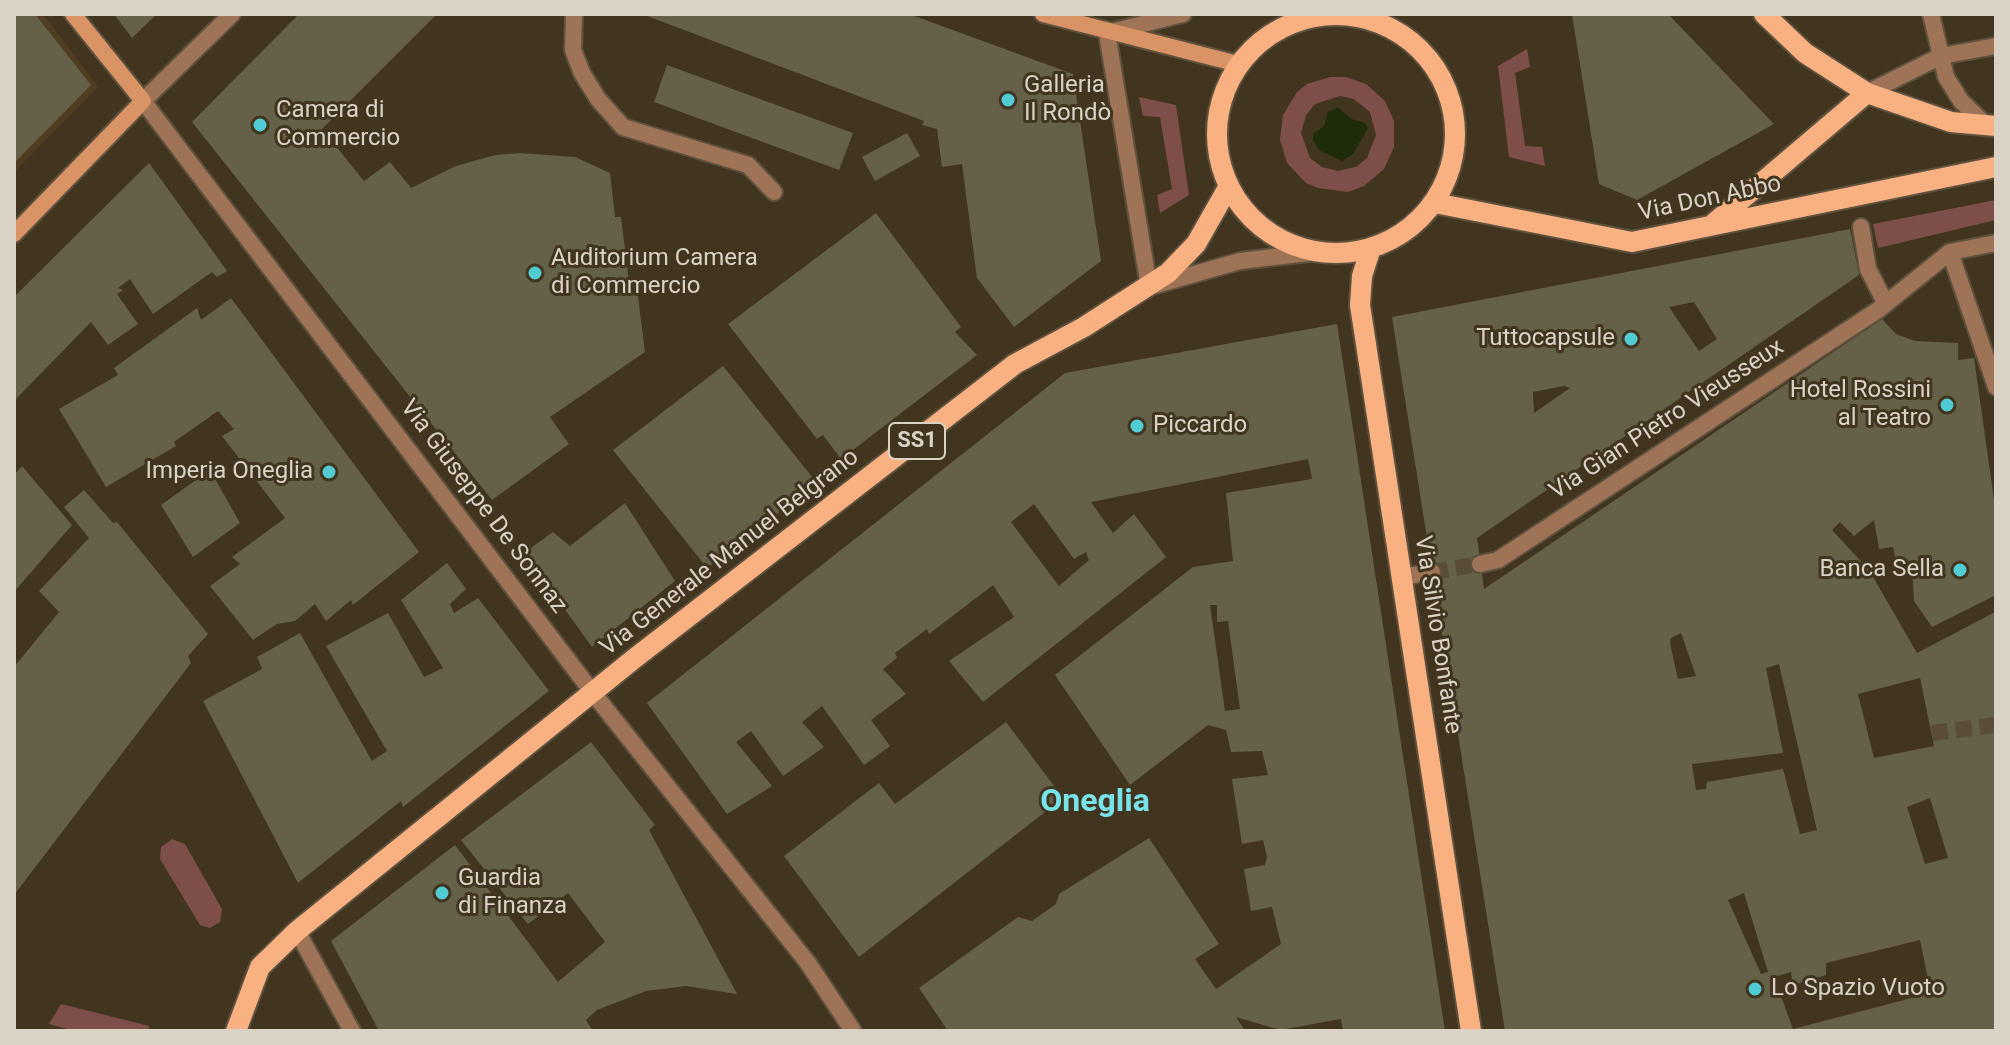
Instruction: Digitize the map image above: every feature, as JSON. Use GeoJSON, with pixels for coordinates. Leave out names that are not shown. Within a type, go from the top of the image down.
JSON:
{"type":"FeatureCollection","features":[{"type":"Feature","properties":{"kind":"main road","name":"Via Giuseppe De Sonnaz"},"geometry":{"type":"LineString","coordinates":[[73,14],[143,101]]}},
{"type":"Feature","properties":{"kind":"main road"},"geometry":{"type":"LineString","coordinates":[[1043,14],[1107,33],[1238,64]]}},
{"type":"Feature","properties":{"kind":"main road"},"geometry":{"type":"LineString","coordinates":[[1342,14],[1382,17],[1422,50],[1439,72],[1450,97],[1456,124],[1455,152],[1447,179],[1435,203],[1396,238],[1371,248],[1344,254],[1317,252],[1281,240],[1251,217],[1229,186],[1219,156],[1217,124],[1223,93],[1238,64],[1252,48],[1290,19],[1342,14]]}},
{"type":"Feature","properties":{"kind":"main road"},"geometry":{"type":"LineString","coordinates":[[1764,14],[1805,53],[1867,93],[1951,122],[1992,126]]}},
{"type":"Feature","properties":{"kind":"main road"},"geometry":{"type":"LineString","coordinates":[[1711,226],[1867,93]]}},
{"type":"Feature","properties":{"kind":"main road"},"geometry":{"type":"LineString","coordinates":[[14,234],[143,101]]}},
{"type":"Feature","properties":{"kind":"main road","name":"Via Don Abbo"},"geometry":{"type":"LineString","coordinates":[[1435,203],[1632,242],[1996,167]]}},
{"type":"Feature","properties":{"kind":"main road","name":"Via Generale Manuel Belgrano"},"geometry":{"type":"LineString","coordinates":[[236,1031],[260,967],[297,931],[593,693],[1015,364],[1149,287],[1196,244],[1229,186]]}},
{"type":"Feature","properties":{"kind":"main road","name":"Via Silvio Bonfante"},"geometry":{"type":"LineString","coordinates":[[1371,248],[1362,276],[1360,305],[1471,1031]]}},
{"type":"Feature","properties":{"kind":"street"},"geometry":{"type":"LineString","coordinates":[[143,101],[232,14]]}},
{"type":"Feature","properties":{"kind":"street"},"geometry":{"type":"LineString","coordinates":[[574,14],[573,50],[582,73],[598,99],[623,127],[748,165],[774,192]]}},
{"type":"Feature","properties":{"kind":"street"},"geometry":{"type":"LineString","coordinates":[[1183,14],[1107,33],[1149,287],[1240,261],[1317,252]]}},
{"type":"Feature","properties":{"kind":"street"},"geometry":{"type":"LineString","coordinates":[[1931,14],[1946,77],[1961,101],[1992,126]]}},
{"type":"Feature","properties":{"kind":"street"},"geometry":{"type":"LineString","coordinates":[[1867,93],[1941,56],[1996,46]]}},
{"type":"Feature","properties":{"kind":"street","name":"Via Giuseppe De Sonnaz"},"geometry":{"type":"LineString","coordinates":[[143,101],[593,693],[808,963],[853,1031]]}},
{"type":"Feature","properties":{"kind":"street"},"geometry":{"type":"LineString","coordinates":[[1861,227],[1868,269],[1882,307]]}},
{"type":"Feature","properties":{"kind":"street"},"geometry":{"type":"LineString","coordinates":[[1996,243],[1950,252],[1996,387]]}},
{"type":"Feature","properties":{"kind":"street","name":"Via Gian Pietro Vieusseux"},"geometry":{"type":"LineString","coordinates":[[1480,564],[1498,560],[1810,362],[1950,252]]}},
{"type":"Feature","properties":{"kind":"street"},"geometry":{"type":"LineString","coordinates":[[1402,577],[1432,572]]}},
{"type":"Feature","properties":{"kind":"street"},"geometry":{"type":"LineString","coordinates":[[297,931],[352,1031]]}},
{"type":"Feature","properties":{"kind":"shaded area"},"geometry":{"type":"Polygon","coordinates":[[[14,14],[43,14],[98,87],[14,172],[14,14]]]}},
{"type":"Feature","properties":{"kind":"shaded area"},"geometry":{"type":"Polygon","coordinates":[[[1527,49],[1530,67],[1515,73],[1525,146],[1542,147],[1545,166],[1509,157],[1498,66],[1527,49]]]}},
{"type":"Feature","properties":{"kind":"shaded area"},"geometry":{"type":"Polygon","coordinates":[[[1330,77],[1346,77],[1366,84],[1385,101],[1394,121],[1394,147],[1384,169],[1364,186],[1348,192],[1318,188],[1306,183],[1287,163],[1280,140],[1283,115],[1297,92],[1307,84],[1330,77]],[[1340,96],[1315,104],[1306,115],[1301,133],[1310,158],[1322,167],[1338,171],[1356,167],[1367,158],[1376,135],[1370,112],[1354,99],[1340,96]]]}},
{"type":"Feature","properties":{"kind":"shaded area"},"geometry":{"type":"Polygon","coordinates":[[[1139,97],[1176,105],[1189,195],[1160,213],[1157,195],[1172,189],[1160,117],[1143,116],[1139,97]]]}},
{"type":"Feature","properties":{"kind":"shaded area"},"geometry":{"type":"Polygon","coordinates":[[[1338,107],[1368,128],[1353,154],[1342,161],[1319,150],[1313,140],[1313,134],[1324,126],[1328,112],[1338,107]]]}},
{"type":"Feature","properties":{"kind":"shaded area"},"geometry":{"type":"Polygon","coordinates":[[[1996,200],[1996,220],[1878,248],[1873,224],[1996,200]]]}},
{"type":"Feature","properties":{"kind":"shaded area"},"geometry":{"type":"Polygon","coordinates":[[[172,839],[185,844],[222,909],[220,922],[210,928],[200,925],[160,859],[161,847],[172,839]]]}},
{"type":"Feature","properties":{"kind":"shaded area"},"geometry":{"type":"Polygon","coordinates":[[[61,1004],[149,1026],[148,1031],[74,1031],[49,1024],[61,1004]]]}},
{"type":"Feature","properties":{"kind":"building"},"geometry":{"type":"Polygon","coordinates":[[[14,14],[35,14],[91,85],[14,163],[14,14]]]}},
{"type":"Feature","properties":{"kind":"building"},"geometry":{"type":"Polygon","coordinates":[[[114,14],[157,14],[132,38],[114,14]]]}},
{"type":"Feature","properties":{"kind":"building"},"geometry":{"type":"Polygon","coordinates":[[[299,14],[437,14],[322,129],[364,181],[390,162],[411,188],[456,166],[495,155],[520,153],[575,157],[610,173],[615,217],[621,217],[629,282],[636,281],[645,352],[550,417],[569,444],[492,500],[192,122],[299,14]]]}},
{"type":"Feature","properties":{"kind":"building"},"geometry":{"type":"Polygon","coordinates":[[[642,14],[909,14],[1073,74],[1101,261],[1014,327],[977,278],[962,164],[942,167],[937,129],[922,125],[924,121],[642,14]]]}},
{"type":"Feature","properties":{"kind":"building"},"geometry":{"type":"Polygon","coordinates":[[[1572,14],[1668,14],[1774,124],[1637,200],[1599,184],[1572,14]]]}},
{"type":"Feature","properties":{"kind":"building"},"geometry":{"type":"Polygon","coordinates":[[[667,65],[853,133],[839,170],[654,102],[667,65]]]}},
{"type":"Feature","properties":{"kind":"building"},"geometry":{"type":"Polygon","coordinates":[[[907,133],[920,156],[875,181],[862,157],[907,133]]]}},
{"type":"Feature","properties":{"kind":"building"},"geometry":{"type":"Polygon","coordinates":[[[149,163],[227,271],[217,277],[212,272],[153,314],[130,279],[118,288],[123,290],[117,294],[138,324],[108,345],[91,322],[14,401],[14,297],[149,163]]]}},
{"type":"Feature","properties":{"kind":"building"},"geometry":{"type":"Polygon","coordinates":[[[876,213],[961,327],[955,332],[977,355],[841,459],[823,435],[817,439],[728,324],[876,213]]]}},
{"type":"Feature","properties":{"kind":"building"},"geometry":{"type":"Polygon","coordinates":[[[1850,229],[1859,275],[1477,538],[1484,589],[1882,319],[1896,334],[1915,341],[1958,343],[1958,360],[1974,358],[1996,514],[1996,595],[1932,627],[1914,601],[1912,570],[1898,573],[1893,547],[1879,549],[1874,520],[1854,536],[1840,522],[1832,530],[1869,570],[1917,653],[1995,612],[1996,1031],[1505,1031],[1392,317],[1850,229]],[[1694,302],[1669,307],[1699,351],[1717,339],[1694,302]],[[1564,386],[1533,392],[1534,413],[1570,388],[1564,386]],[[1681,633],[1671,638],[1678,679],[1696,676],[1681,633]],[[1779,664],[1766,668],[1783,753],[1692,764],[1696,790],[1706,789],[1707,782],[1783,769],[1800,834],[1817,830],[1779,664]],[[1920,678],[1858,694],[1874,758],[1934,746],[1920,678]],[[1930,798],[1907,807],[1925,864],[1948,858],[1930,798]],[[1744,893],[1728,900],[1761,974],[1768,972],[1744,893]],[[1920,940],[1826,963],[1826,975],[1793,985],[1791,972],[1774,977],[1793,1029],[1931,993],[1920,940]]]}},
{"type":"Feature","properties":{"kind":"building"},"geometry":{"type":"Polygon","coordinates":[[[231,298],[419,552],[353,605],[351,600],[326,621],[315,604],[295,621],[277,624],[253,640],[210,586],[240,564],[232,557],[285,518],[222,436],[234,429],[218,411],[174,442],[176,446],[106,487],[59,409],[118,375],[114,368],[197,308],[201,320],[231,298]]]}},
{"type":"Feature","properties":{"kind":"building"},"geometry":{"type":"Polygon","coordinates":[[[1337,324],[1445,1031],[1343,1031],[1341,1019],[1280,1030],[1236,1017],[1245,1031],[948,1031],[919,988],[1018,917],[1032,921],[1056,904],[1059,894],[1149,838],[1219,944],[1195,959],[1216,989],[1281,944],[1272,907],[1251,911],[1244,869],[1265,865],[1267,857],[1263,840],[1242,844],[1232,779],[1268,775],[1262,751],[1231,752],[1226,730],[1208,725],[1130,785],[1055,675],[1193,567],[1233,561],[1226,493],[1312,479],[1308,459],[1091,502],[1113,533],[1134,514],[1166,557],[983,702],[949,661],[1014,617],[993,585],[929,634],[927,629],[895,653],[897,658],[883,669],[906,694],[871,720],[890,746],[864,765],[822,706],[802,722],[824,747],[783,776],[751,731],[736,742],[772,786],[727,814],[647,703],[1065,373],[1337,324]],[[1034,504],[1011,522],[1059,586],[1089,560],[1086,552],[1074,559],[1034,504]],[[1210,605],[1225,711],[1240,709],[1228,621],[1217,622],[1217,605],[1210,605]]]}},
{"type":"Feature","properties":{"kind":"building"},"geometry":{"type":"Polygon","coordinates":[[[723,366],[817,483],[707,568],[613,450],[723,366]]]}},
{"type":"Feature","properties":{"kind":"building"},"geometry":{"type":"Polygon","coordinates":[[[22,466],[72,525],[14,592],[14,475],[22,466]]]}},
{"type":"Feature","properties":{"kind":"building"},"geometry":{"type":"Polygon","coordinates":[[[210,470],[240,523],[193,557],[161,505],[210,470]]]}},
{"type":"Feature","properties":{"kind":"building"},"geometry":{"type":"Polygon","coordinates":[[[84,490],[113,523],[117,522],[208,634],[188,656],[191,663],[14,895],[14,667],[59,612],[39,591],[89,538],[64,507],[84,490]]]}},
{"type":"Feature","properties":{"kind":"building"},"geometry":{"type":"Polygon","coordinates":[[[625,503],[675,581],[592,647],[524,553],[553,532],[570,546],[625,503]]]}},
{"type":"Feature","properties":{"kind":"building"},"geometry":{"type":"Polygon","coordinates":[[[447,563],[466,589],[450,604],[454,613],[478,598],[549,691],[403,807],[401,801],[298,883],[203,701],[262,669],[257,657],[300,633],[372,761],[387,751],[326,646],[388,613],[424,677],[443,668],[401,600],[447,563]]]}},
{"type":"Feature","properties":{"kind":"building"},"geometry":{"type":"Polygon","coordinates":[[[1006,722],[1063,798],[859,957],[784,856],[879,783],[895,804],[1006,722]]]}},
{"type":"Feature","properties":{"kind":"building"},"geometry":{"type":"Polygon","coordinates":[[[591,742],[655,825],[649,830],[737,994],[686,986],[646,991],[597,1010],[586,1020],[593,1031],[379,1031],[331,941],[455,845],[558,982],[605,942],[568,893],[528,924],[461,840],[591,742]]]}},
{"type":"Feature","properties":{"kind":"tunnel"},"geometry":{"type":"LineString","coordinates":[[1432,572],[1480,564]]}},
{"type":"Feature","properties":{"kind":"tunnel"},"geometry":{"type":"LineString","coordinates":[[1932,733],[1996,725]]}},
{"type":"Feature","properties":{"kind":"place","name":"Galleria Il Rondò"},"geometry":{"type":"Point","coordinates":[1008,100]}},
{"type":"Feature","properties":{"kind":"place","name":"Camera di Commercio"},"geometry":{"type":"Point","coordinates":[260,125]}},
{"type":"Feature","properties":{"kind":"place","name":"Auditorium Camera di Commercio"},"geometry":{"type":"Point","coordinates":[535,273]}},
{"type":"Feature","properties":{"kind":"place","name":"Tuttocapsule"},"geometry":{"type":"Point","coordinates":[1631,339]}},
{"type":"Feature","properties":{"kind":"place","name":"Hotel Rossini al Teatro"},"geometry":{"type":"Point","coordinates":[1947,405]}},
{"type":"Feature","properties":{"kind":"place","name":"Piccardo"},"geometry":{"type":"Point","coordinates":[1137,426]}},
{"type":"Feature","properties":{"kind":"place","name":"Imperia Oneglia"},"geometry":{"type":"Point","coordinates":[329,472]}},
{"type":"Feature","properties":{"kind":"place","name":"Banca Sella"},"geometry":{"type":"Point","coordinates":[1960,570]}},
{"type":"Feature","properties":{"kind":"place","name":"Guardia di Finanza"},"geometry":{"type":"Point","coordinates":[442,893]}},
{"type":"Feature","properties":{"kind":"place","name":"Lo Spazio Vuoto"},"geometry":{"type":"Point","coordinates":[1755,989]}},
{"type":"Feature","properties":{"kind":"district","name":"Oneglia"},"geometry":{"type":"Point","coordinates":[1095,803]}}]}
